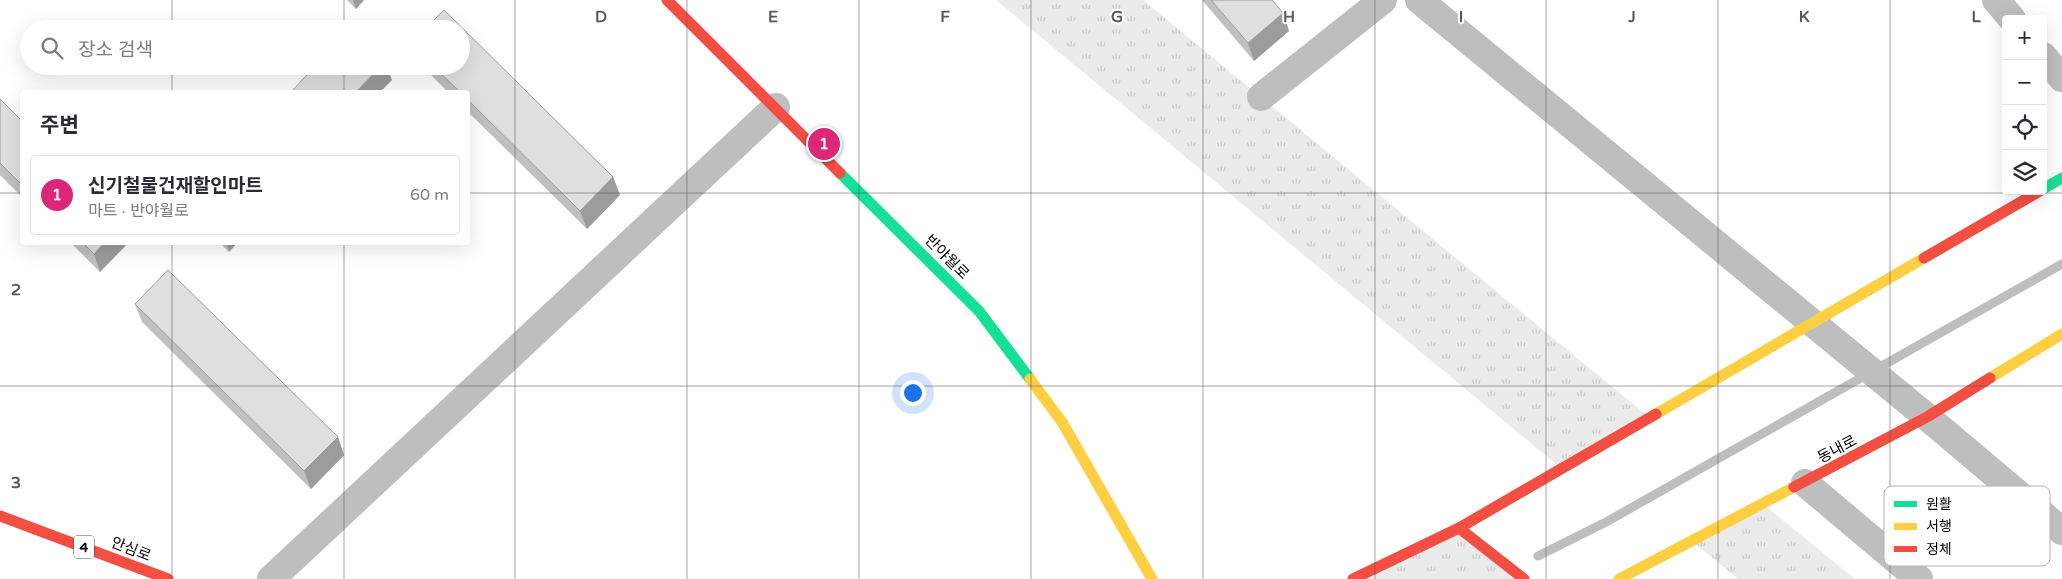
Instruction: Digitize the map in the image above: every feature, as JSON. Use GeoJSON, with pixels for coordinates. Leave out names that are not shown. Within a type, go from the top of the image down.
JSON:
{"type":"FeatureCollection","features":[{"type":"Feature","properties":{"kind":"street","name":"반야월로"},"geometry":{"type":"LineString","coordinates":[[667,0],[979,311],[1062,422],[1152,579]]}},
{"type":"Feature","properties":{"kind":"street"},"geometry":{"type":"LineString","coordinates":[[1261,97],[1383,0]]}},
{"type":"Feature","properties":{"kind":"street"},"geometry":{"type":"LineString","coordinates":[[1419,0],[2009,486]]}},
{"type":"Feature","properties":{"kind":"street"},"geometry":{"type":"LineString","coordinates":[[1996,0],[2009,15]]}},
{"type":"Feature","properties":{"kind":"street"},"geometry":{"type":"LineString","coordinates":[[2046,60],[2062,78]]}},
{"type":"Feature","properties":{"kind":"street"},"geometry":{"type":"LineString","coordinates":[[271,579],[776,107]]}},
{"type":"Feature","properties":{"kind":"street"},"geometry":{"type":"LineString","coordinates":[[2047,187],[2062,178]]}},
{"type":"Feature","properties":{"kind":"street"},"geometry":{"type":"LineString","coordinates":[[1354,579],[1459,528],[2033,195]]}},
{"type":"Feature","properties":{"kind":"street","name":"동내로"},"geometry":{"type":"LineString","coordinates":[[1619,579],[1805,483],[1927,417],[2062,334]]}},
{"type":"Feature","properties":{"kind":"street"},"geometry":{"type":"LineString","coordinates":[[1805,483],[1884,550]]}},
{"type":"Feature","properties":{"kind":"street","name":"안심로"},"geometry":{"type":"LineString","coordinates":[[0,516],[168,579]]}},
{"type":"Feature","properties":{"kind":"street"},"geometry":{"type":"LineString","coordinates":[[2050,520],[2062,530]]}},
{"type":"Feature","properties":{"kind":"street"},"geometry":{"type":"LineString","coordinates":[[1459,528],[1524,579]]}},
{"type":"Feature","properties":{"kind":"street"},"geometry":{"type":"LineString","coordinates":[[1904,566],[1919,579]]}},
{"type":"Feature","properties":{"kind":"green space"},"geometry":{"type":"Polygon","coordinates":[[[996,0],[1143,0],[1650,418],[1562,469],[996,0]]]}},
{"type":"Feature","properties":{"kind":"green space"},"geometry":{"type":"Polygon","coordinates":[[[1763,504],[1855,579],[1738,579],[1692,541],[1763,504]]]}},
{"type":"Feature","properties":{"kind":"green space"},"geometry":{"type":"Polygon","coordinates":[[[1459,528],[1524,579],[1353,579],[1459,528]]]}},
{"type":"Feature","properties":{"kind":"building"},"geometry":{"type":"Polygon","coordinates":[[[1211,0],[1272,0],[1283,13],[1248,43],[1211,0]]]}},
{"type":"Feature","properties":{"kind":"building"},"geometry":{"type":"Polygon","coordinates":[[[444,10],[454,20],[434,20],[444,10]]]}},
{"type":"Feature","properties":{"kind":"building"},"geometry":{"type":"Polygon","coordinates":[[[470,36],[613,177],[580,211],[470,102],[470,90],[458,90],[442,75],[470,75],[470,36]]]}},
{"type":"Feature","properties":{"kind":"building"},"geometry":{"type":"Polygon","coordinates":[[[307,75],[372,75],[358,90],[293,90],[307,75]]]}},
{"type":"Feature","properties":{"kind":"building"},"geometry":{"type":"Polygon","coordinates":[[[0,99],[20,119],[20,183],[0,163],[0,99]]]}},
{"type":"Feature","properties":{"kind":"building"},"geometry":{"type":"Polygon","coordinates":[[[85,245],[102,245],[94,254],[85,245]]]}},
{"type":"Feature","properties":{"kind":"building"},"geometry":{"type":"Polygon","coordinates":[[[168,270],[338,437],[304,471],[135,304],[168,270]]]}},
{"type":"Feature","properties":{"kind":"waterway"},"geometry":{"type":"LineString","coordinates":[[1538,556],[1608,521],[2062,264]]}},
{"type":"Feature","properties":{"kind":"traffic: fast"},"geometry":{"type":"LineString","coordinates":[[840,173],[979,311],[1030,379]]}},
{"type":"Feature","properties":{"kind":"traffic: fast"},"geometry":{"type":"LineString","coordinates":[[2047,187],[2062,178]]}},
{"type":"Feature","properties":{"kind":"traffic: slow"},"geometry":{"type":"LineString","coordinates":[[1656,414],[1924,258]]}},
{"type":"Feature","properties":{"kind":"traffic: slow"},"geometry":{"type":"LineString","coordinates":[[1990,378],[2062,334]]}},
{"type":"Feature","properties":{"kind":"traffic: slow"},"geometry":{"type":"LineString","coordinates":[[1030,379],[1062,422],[1152,579]]}},
{"type":"Feature","properties":{"kind":"traffic: slow"},"geometry":{"type":"LineString","coordinates":[[1619,579],[1794,487]]}},
{"type":"Feature","properties":{"kind":"traffic: jam"},"geometry":{"type":"LineString","coordinates":[[667,0],[840,173]]}},
{"type":"Feature","properties":{"kind":"traffic: jam"},"geometry":{"type":"LineString","coordinates":[[1924,258],[2033,195]]}},
{"type":"Feature","properties":{"kind":"traffic: jam"},"geometry":{"type":"LineString","coordinates":[[1794,487],[1927,417],[1990,378]]}},
{"type":"Feature","properties":{"kind":"traffic: jam"},"geometry":{"type":"LineString","coordinates":[[1353,579],[1459,528],[1656,414]]}},
{"type":"Feature","properties":{"kind":"traffic: jam"},"geometry":{"type":"LineString","coordinates":[[0,516],[168,579]]}},
{"type":"Feature","properties":{"kind":"traffic: jam"},"geometry":{"type":"LineString","coordinates":[[1459,528],[1524,579]]}},
{"type":"Feature","properties":{"kind":"place","name":"신기철물건재할인마트"},"geometry":{"type":"Point","coordinates":[824,144]}}]}
